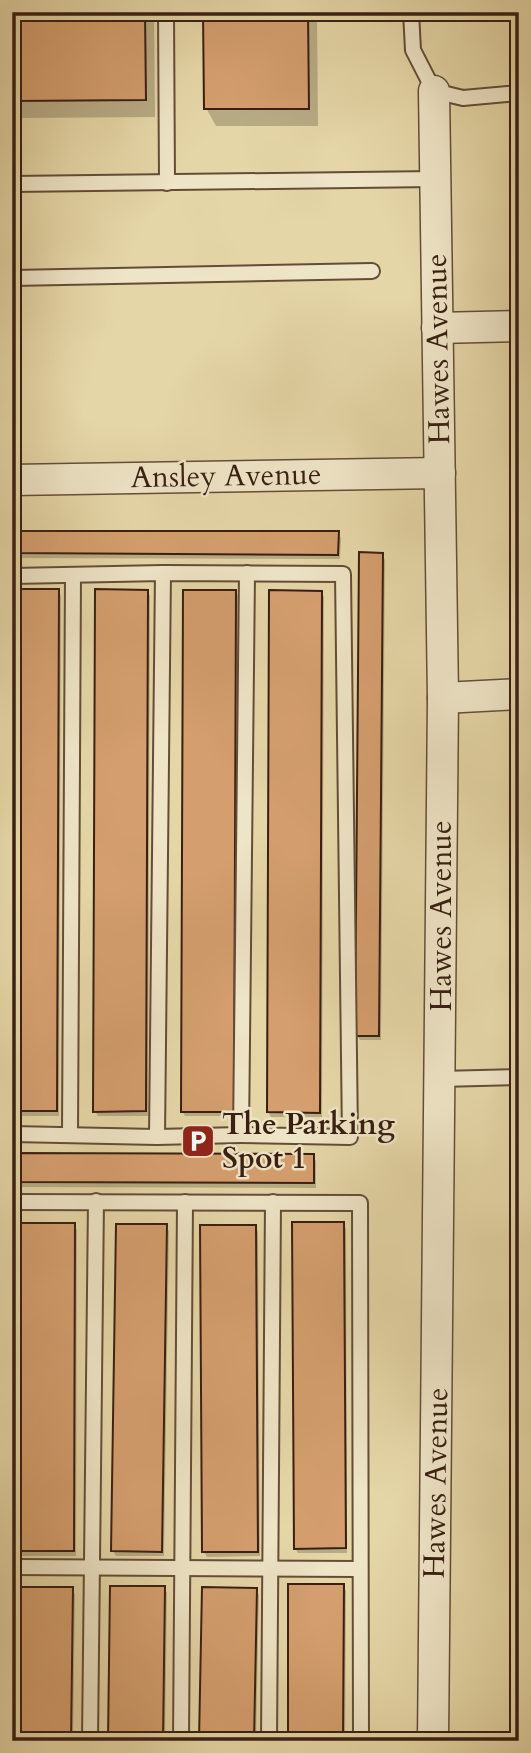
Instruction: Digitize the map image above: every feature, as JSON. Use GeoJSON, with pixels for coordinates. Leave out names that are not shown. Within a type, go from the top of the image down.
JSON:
{"type":"FeatureCollection","features":[{"type":"Feature","properties":{"kind":"street","name":"Hawes Avenue"},"geometry":{"type":"LineString","coordinates":[[433,1741],[443,698],[434,91]]}},
{"type":"Feature","properties":{"kind":"street"},"geometry":{"type":"LineString","coordinates":[[437,328],[519,326]]}},
{"type":"Feature","properties":{"kind":"street","name":"Ansley Avenue"},"geometry":{"type":"LineString","coordinates":[[12,480],[440,473]]}},
{"type":"Feature","properties":{"kind":"street"},"geometry":{"type":"LineString","coordinates":[[443,698],[519,694]]}},
{"type":"Feature","properties":{"kind":"lane"},"geometry":{"type":"LineString","coordinates":[[166,12],[167,183]]}},
{"type":"Feature","properties":{"kind":"lane"},"geometry":{"type":"LineString","coordinates":[[411,12],[413,50],[434,91],[463,99],[519,93]]}},
{"type":"Feature","properties":{"kind":"lane"},"geometry":{"type":"LineString","coordinates":[[12,184],[435,179]]}},
{"type":"Feature","properties":{"kind":"lane"},"geometry":{"type":"LineString","coordinates":[[12,278],[372,271]]}},
{"type":"Feature","properties":{"kind":"lane"},"geometry":{"type":"LineString","coordinates":[[157,1137],[163,573]]}},
{"type":"Feature","properties":{"kind":"lane"},"geometry":{"type":"LineString","coordinates":[[241,1135],[247,573]]}},
{"type":"Feature","properties":{"kind":"lane"},"geometry":{"type":"LineString","coordinates":[[12,576],[344,574],[350,1137],[12,1134]]}},
{"type":"Feature","properties":{"kind":"lane"},"geometry":{"type":"LineString","coordinates":[[69,1134],[73,576]]}},
{"type":"Feature","properties":{"kind":"lane"},"geometry":{"type":"LineString","coordinates":[[440,1079],[519,1077]]}},
{"type":"Feature","properties":{"kind":"lane"},"geometry":{"type":"LineString","coordinates":[[90,1741],[96,1201]]}},
{"type":"Feature","properties":{"kind":"lane"},"geometry":{"type":"LineString","coordinates":[[12,1202],[359,1203],[360,1741]]}},
{"type":"Feature","properties":{"kind":"lane"},"geometry":{"type":"LineString","coordinates":[[181,1741],[185,1202]]}},
{"type":"Feature","properties":{"kind":"lane"},"geometry":{"type":"LineString","coordinates":[[269,1741],[273,1202]]}},
{"type":"Feature","properties":{"kind":"lane"},"geometry":{"type":"LineString","coordinates":[[12,1567],[360,1569]]}},
{"type":"Feature","properties":{"kind":"building"},"geometry":{"type":"Polygon","coordinates":[[[12,12],[145,12],[146,100],[12,101],[12,12]]]}},
{"type":"Feature","properties":{"kind":"building"},"geometry":{"type":"Polygon","coordinates":[[[203,12],[308,12],[309,109],[204,109],[203,12]]]}},
{"type":"Feature","properties":{"kind":"building"},"geometry":{"type":"Polygon","coordinates":[[[12,531],[339,531],[338,555],[12,553],[12,531]]]}},
{"type":"Feature","properties":{"kind":"building"},"geometry":{"type":"Polygon","coordinates":[[[359,552],[383,553],[379,1036],[355,1036],[359,552]]]}},
{"type":"Feature","properties":{"kind":"building"},"geometry":{"type":"Polygon","coordinates":[[[12,589],[59,589],[57,1111],[12,1111],[12,589]]]}},
{"type":"Feature","properties":{"kind":"building"},"geometry":{"type":"Polygon","coordinates":[[[95,589],[148,590],[146,1111],[93,1112],[95,589]]]}},
{"type":"Feature","properties":{"kind":"building"},"geometry":{"type":"Polygon","coordinates":[[[183,590],[236,590],[234,1112],[181,1112],[183,590]]]}},
{"type":"Feature","properties":{"kind":"building"},"geometry":{"type":"Polygon","coordinates":[[[269,590],[322,591],[320,1113],[267,1112],[269,590]]]}},
{"type":"Feature","properties":{"kind":"building"},"geometry":{"type":"Polygon","coordinates":[[[12,1153],[314,1154],[314,1183],[12,1182],[12,1153]]]}},
{"type":"Feature","properties":{"kind":"building"},"geometry":{"type":"Polygon","coordinates":[[[292,1222],[344,1222],[346,1548],[294,1549],[292,1222]]]}},
{"type":"Feature","properties":{"kind":"building"},"geometry":{"type":"Polygon","coordinates":[[[19,1223],[75,1223],[74,1551],[18,1551],[19,1223]]]}},
{"type":"Feature","properties":{"kind":"building"},"geometry":{"type":"Polygon","coordinates":[[[116,1224],[167,1224],[162,1552],[111,1551],[116,1224]]]}},
{"type":"Feature","properties":{"kind":"building"},"geometry":{"type":"Polygon","coordinates":[[[200,1225],[256,1225],[258,1552],[202,1552],[200,1225]]]}},
{"type":"Feature","properties":{"kind":"building"},"geometry":{"type":"Polygon","coordinates":[[[288,1584],[344,1584],[343,1741],[288,1741],[288,1584]]]}},
{"type":"Feature","properties":{"kind":"building"},"geometry":{"type":"Polygon","coordinates":[[[110,1586],[165,1586],[163,1741],[108,1741],[110,1586]]]}},
{"type":"Feature","properties":{"kind":"building"},"geometry":{"type":"Polygon","coordinates":[[[21,1587],[73,1587],[71,1741],[19,1741],[21,1587]]]}},
{"type":"Feature","properties":{"kind":"building"},"geometry":{"type":"Polygon","coordinates":[[[202,1587],[257,1588],[254,1741],[199,1741],[202,1587]]]}},
{"type":"Feature","properties":{"kind":"place","name":"The Parking Spot 1"},"geometry":{"type":"Point","coordinates":[198,1141]}}]}
